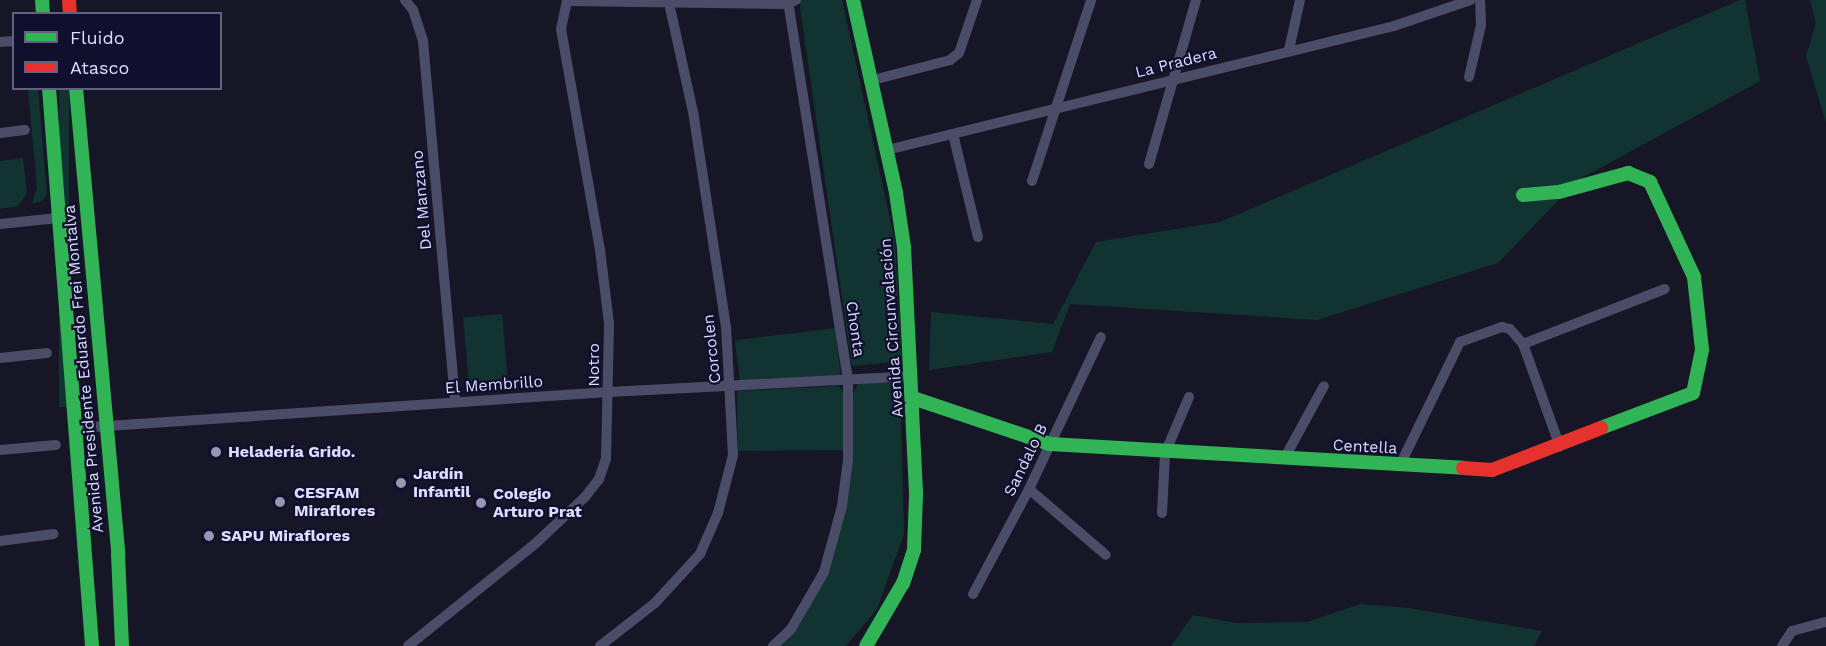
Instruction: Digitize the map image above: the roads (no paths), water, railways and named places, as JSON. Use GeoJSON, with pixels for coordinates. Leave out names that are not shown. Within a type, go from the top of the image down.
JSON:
{"type":"FeatureCollection","features":[{"type":"Feature","properties":{"kind":"street","name":"Del Manzano"},"geometry":{"type":"LineString","coordinates":[[405,0],[413,10],[423,41],[454,402]]}},
{"type":"Feature","properties":{"kind":"street","name":"Avenida Circunvalación"},"geometry":{"type":"LineString","coordinates":[[853,0],[869,81],[887,150],[904,247],[913,398],[914,550],[903,583],[866,646]]}},
{"type":"Feature","properties":{"kind":"street"},"geometry":{"type":"LineString","coordinates":[[869,81],[950,60],[965,43],[977,0]]}},
{"type":"Feature","properties":{"kind":"street"},"geometry":{"type":"LineString","coordinates":[[1032,181],[1091,0]]}},
{"type":"Feature","properties":{"kind":"street"},"geometry":{"type":"LineString","coordinates":[[1149,164],[1196,0]]}},
{"type":"Feature","properties":{"kind":"street"},"geometry":{"type":"LineString","coordinates":[[1289,50],[1300,0]]}},
{"type":"Feature","properties":{"kind":"street","name":"La Pradera"},"geometry":{"type":"LineString","coordinates":[[887,150],[1394,26],[1471,0]]}},
{"type":"Feature","properties":{"kind":"street"},"geometry":{"type":"LineString","coordinates":[[1469,77],[1481,25],[1480,0]]}},
{"type":"Feature","properties":{"kind":"street"},"geometry":{"type":"LineString","coordinates":[[567,1],[669,3],[791,1]]}},
{"type":"Feature","properties":{"kind":"street","name":"Notro"},"geometry":{"type":"LineString","coordinates":[[408,646],[536,543],[585,497],[599,479],[606,459],[609,323],[600,250],[561,29],[567,1]]}},
{"type":"Feature","properties":{"kind":"street","name":"Chonta"},"geometry":{"type":"LineString","coordinates":[[773,646],[790,628],[824,572],[848,475],[848,380],[791,1]]}},
{"type":"Feature","properties":{"kind":"street","name":"Corcolen"},"geometry":{"type":"LineString","coordinates":[[600,646],[655,603],[700,554],[731,471],[732,384],[726,327],[693,112],[669,3]]}},
{"type":"Feature","properties":{"kind":"street","name":"Avenida Presidente Eduardo Frei Montalva"},"geometry":{"type":"LineString","coordinates":[[48,90],[78,428],[92,646]]}},
{"type":"Feature","properties":{"kind":"street","name":"Avenida Presidente Eduardo Frei Montalva"},"geometry":{"type":"LineString","coordinates":[[76,90],[107,425],[122,646]]}},
{"type":"Feature","properties":{"kind":"street"},"geometry":{"type":"LineString","coordinates":[[0,133],[26,130]]}},
{"type":"Feature","properties":{"kind":"street"},"geometry":{"type":"LineString","coordinates":[[953,134],[978,237]]}},
{"type":"Feature","properties":{"kind":"street","name":"Centella"},"geometry":{"type":"LineString","coordinates":[[913,398],[1050,444],[1165,453],[1492,470],[1560,447],[1693,393],[1702,350],[1694,278],[1650,182],[1628,173],[1559,192],[1523,195]]}},
{"type":"Feature","properties":{"kind":"street"},"geometry":{"type":"LineString","coordinates":[[0,224],[58,218]]}},
{"type":"Feature","properties":{"kind":"street"},"geometry":{"type":"LineString","coordinates":[[1523,344],[1665,289]]}},
{"type":"Feature","properties":{"kind":"street"},"geometry":{"type":"LineString","coordinates":[[1400,465],[1460,342],[1502,327],[1510,329],[1523,344],[1560,447]]}},
{"type":"Feature","properties":{"kind":"street","name":"Sandalo B"},"geometry":{"type":"LineString","coordinates":[[972,594],[1029,489],[1101,337]]}},
{"type":"Feature","properties":{"kind":"street"},"geometry":{"type":"LineString","coordinates":[[0,358],[47,353]]}},
{"type":"Feature","properties":{"kind":"street","name":"El Membrillo"},"geometry":{"type":"LineString","coordinates":[[78,428],[732,384],[912,376]]}},
{"type":"Feature","properties":{"kind":"street"},"geometry":{"type":"LineString","coordinates":[[1284,459],[1324,386]]}},
{"type":"Feature","properties":{"kind":"street"},"geometry":{"type":"LineString","coordinates":[[1162,513],[1165,453],[1189,398]]}},
{"type":"Feature","properties":{"kind":"street"},"geometry":{"type":"LineString","coordinates":[[0,450],[56,445]]}},
{"type":"Feature","properties":{"kind":"street"},"geometry":{"type":"LineString","coordinates":[[1029,489],[1106,555]]}},
{"type":"Feature","properties":{"kind":"street"},"geometry":{"type":"LineString","coordinates":[[0,541],[54,534]]}},
{"type":"Feature","properties":{"kind":"street"},"geometry":{"type":"LineString","coordinates":[[1782,646],[1792,631],[1826,622]]}},
{"type":"Feature","properties":{"kind":"place","name":"Heladería Grido."},"geometry":{"type":"Point","coordinates":[216,452]}},
{"type":"Feature","properties":{"kind":"place","name":"Jardín Infantil"},"geometry":{"type":"Point","coordinates":[401,483]}},
{"type":"Feature","properties":{"kind":"place","name":"CESFAM Miraflores"},"geometry":{"type":"Point","coordinates":[280,502]}},
{"type":"Feature","properties":{"kind":"place","name":"Colegio Arturo Prat"},"geometry":{"type":"Point","coordinates":[481,503]}},
{"type":"Feature","properties":{"kind":"place","name":"SAPU Miraflores"},"geometry":{"type":"Point","coordinates":[209,536]}}]}
